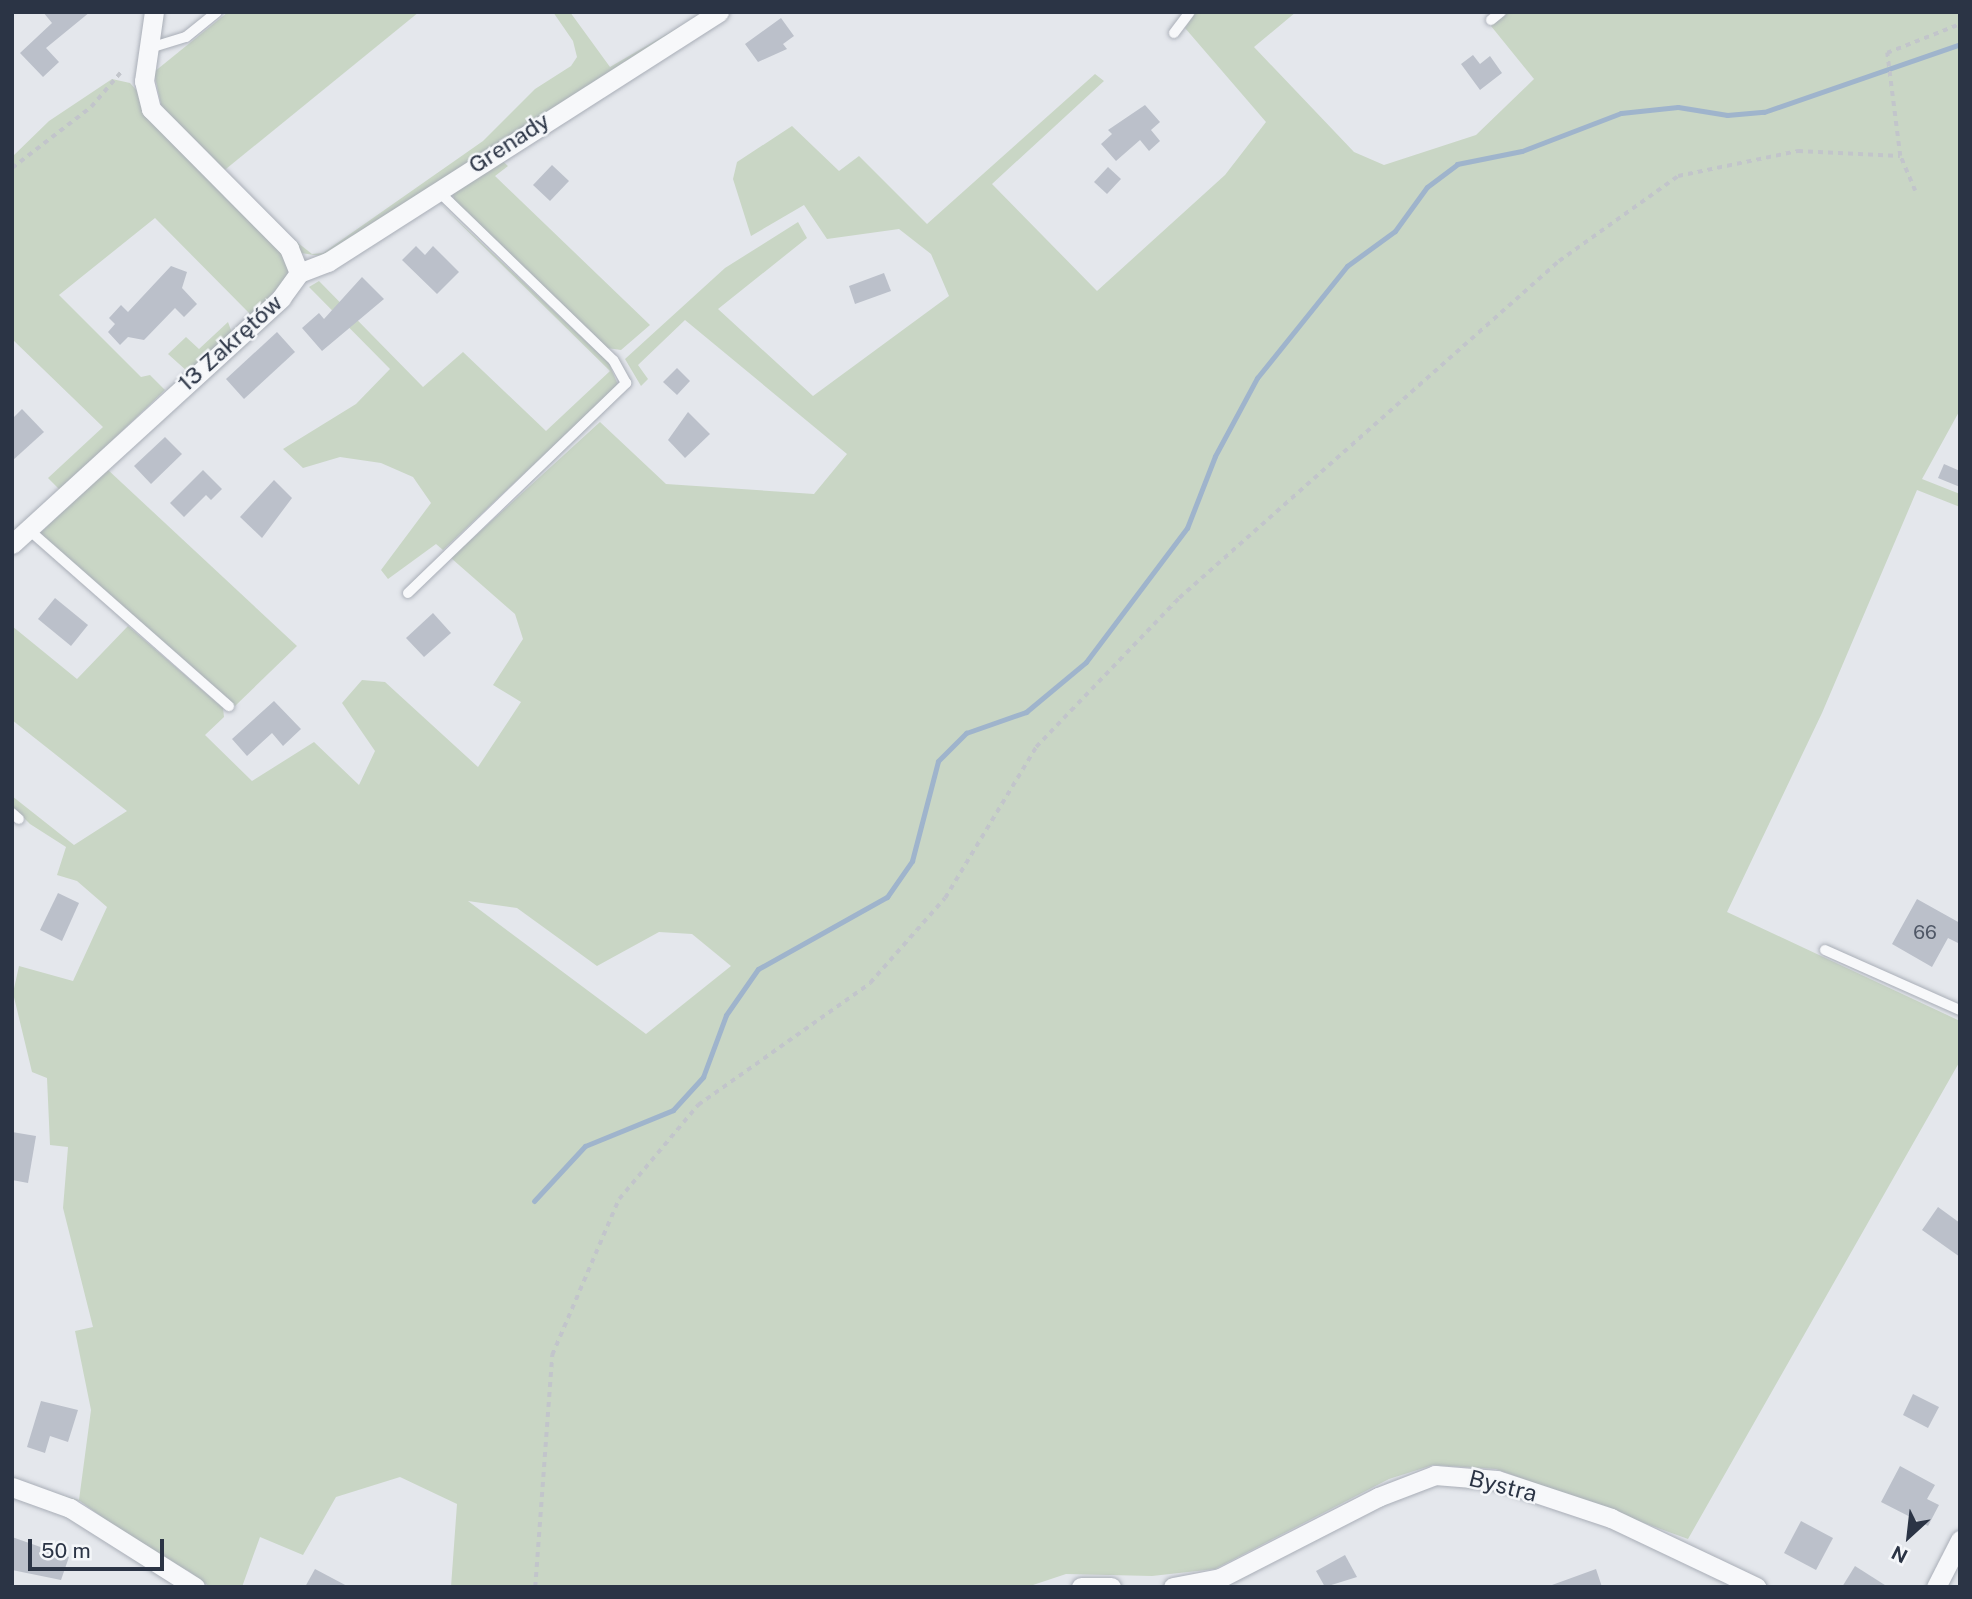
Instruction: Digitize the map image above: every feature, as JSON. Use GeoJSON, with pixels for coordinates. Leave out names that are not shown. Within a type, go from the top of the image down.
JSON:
{"type":"FeatureCollection","features":[{"type":"Feature","properties":{"kind":"street","name":"13 Zakrętów"},"geometry":{"type":"LineString","coordinates":[[12,544],[281,298],[299,273],[289,248],[151,109],[144,81],[153,47],[154,12]]}},
{"type":"Feature","properties":{"kind":"street","name":"Grenady"},"geometry":{"type":"LineString","coordinates":[[299,273],[328,262],[719,12]]}},
{"type":"Feature","properties":{"kind":"street","name":"Bystra"},"geometry":{"type":"LineString","coordinates":[[1172,1587],[1220,1578],[1378,1497],[1435,1475],[1497,1480],[1611,1518],[1756,1587]]}},
{"type":"Feature","properties":{"kind":"street"},"geometry":{"type":"LineString","coordinates":[[12,1487],[70,1508],[195,1587]]}},
{"type":"Feature","properties":{"kind":"street"},"geometry":{"type":"LineString","coordinates":[[1936,1587],[1960,1540]]}},
{"type":"Feature","properties":{"kind":"street"},"geometry":{"type":"LineString","coordinates":[[1081,1587],[1111,1587]]}},
{"type":"Feature","properties":{"kind":"lane"},"geometry":{"type":"LineString","coordinates":[[153,47],[186,37],[217,12]]}},
{"type":"Feature","properties":{"kind":"lane"},"geometry":{"type":"LineString","coordinates":[[1174,33],[1190,12]]}},
{"type":"Feature","properties":{"kind":"lane"},"geometry":{"type":"LineString","coordinates":[[1491,20],[1501,12]]}},
{"type":"Feature","properties":{"kind":"lane"},"geometry":{"type":"LineString","coordinates":[[408,593],[625,383],[613,360],[438,190]]}},
{"type":"Feature","properties":{"kind":"lane"},"geometry":{"type":"LineString","coordinates":[[29,529],[229,706]]}},
{"type":"Feature","properties":{"kind":"lane"},"geometry":{"type":"LineString","coordinates":[[1825,950],[1960,1010]]}},
{"type":"Feature","properties":{"kind":"path"},"geometry":{"type":"LineString","coordinates":[[1915,191],[1900,156],[1891,71],[1886,53],[1960,24]]}},
{"type":"Feature","properties":{"kind":"path"},"geometry":{"type":"LineString","coordinates":[[12,167],[91,107],[121,72]]}},
{"type":"Feature","properties":{"kind":"path"},"geometry":{"type":"LineString","coordinates":[[535,1587],[552,1355],[619,1199],[698,1105],[870,983],[945,898],[1035,747],[1179,598],[1559,261],[1678,176],[1798,151],[1900,156]]}},
{"type":"Feature","properties":{"kind":"green space"},"geometry":{"type":"Polygon","coordinates":[[[228,12],[419,12],[221,173],[163,114],[154,72],[228,12]]]}},
{"type":"Feature","properties":{"kind":"green space"},"geometry":{"type":"Polygon","coordinates":[[[553,12],[570,12],[610,67],[705,12],[327,257],[301,253],[279,228],[312,254],[323,253],[483,141],[535,89],[571,66],[577,57],[573,41],[553,12]]]}},
{"type":"Feature","properties":{"kind":"green space"},"geometry":{"type":"Polygon","coordinates":[[[1195,12],[1296,12],[1254,47],[1354,152],[1384,165],[1476,135],[1534,79],[1491,26],[1508,12],[1960,12],[1960,410],[1922,479],[1960,494],[1960,507],[1917,490],[1822,713],[1727,912],[1960,1021],[1960,1061],[1688,1539],[1496,1469],[1433,1465],[1389,1479],[1215,1569],[1152,1576],[1066,1574],[1027,1587],[451,1587],[457,1504],[400,1477],[336,1497],[303,1555],[260,1537],[242,1587],[210,1587],[187,1570],[180,1574],[80,1501],[28,1486],[79,1500],[91,1410],[75,1331],[93,1327],[63,1208],[68,1147],[50,1145],[47,1078],[32,1072],[13,993],[19,966],[73,981],[107,907],[77,881],[57,875],[66,847],[30,824],[12,806],[12,796],[74,845],[127,811],[12,720],[12,626],[77,679],[128,626],[223,708],[224,717],[205,735],[252,781],[314,742],[359,785],[375,751],[342,703],[362,680],[385,682],[478,767],[521,702],[493,685],[523,639],[515,614],[451,558],[600,422],[666,484],[814,494],[847,454],[685,320],[638,365],[648,379],[641,386],[625,359],[725,268],[798,222],[807,238],[718,309],[813,396],[949,296],[931,254],[899,229],[827,239],[804,205],[751,236],[733,179],[737,162],[792,126],[839,171],[859,156],[927,224],[1095,74],[1104,81],[992,184],[1097,291],[1225,175],[1266,122],[1185,28],[1195,12]],[[468,901],[646,1034],[731,966],[692,934],[659,932],[597,966],[517,908],[468,901]]]}},
{"type":"Feature","properties":{"kind":"green space"},"geometry":{"type":"Polygon","coordinates":[[[112,79],[130,83],[284,255],[289,275],[252,316],[155,218],[59,295],[141,377],[150,375],[165,390],[60,490],[48,478],[103,427],[12,339],[12,157],[49,121],[112,79]]]}},
{"type":"Feature","properties":{"kind":"green space"},"geometry":{"type":"Polygon","coordinates":[[[498,157],[508,166],[495,176],[650,325],[621,350],[607,348],[454,200],[453,193],[498,157]]]}},
{"type":"Feature","properties":{"kind":"green space"},"geometry":{"type":"Polygon","coordinates":[[[437,201],[609,363],[618,385],[443,550],[436,544],[388,579],[381,570],[431,503],[413,477],[381,463],[340,457],[303,468],[283,449],[356,404],[390,369],[309,287],[319,281],[423,387],[463,352],[546,431],[610,371],[437,201]]]}},
{"type":"Feature","properties":{"kind":"green space"},"geometry":{"type":"Polygon","coordinates":[[[228,322],[232,333],[188,372],[168,354],[186,337],[199,349],[228,322]]]}},
{"type":"Feature","properties":{"kind":"green space"},"geometry":{"type":"Polygon","coordinates":[[[107,469],[297,646],[235,706],[39,534],[107,469]]]}},
{"type":"Feature","properties":{"kind":"building"},"geometry":{"type":"Polygon","coordinates":[[[43,12],[90,12],[46,48],[59,62],[43,77],[20,53],[52,23],[43,12]]]}},
{"type":"Feature","properties":{"kind":"building"},"geometry":{"type":"Polygon","coordinates":[[[781,18],[794,36],[783,44],[787,49],[758,62],[745,44],[781,18]]]}},
{"type":"Feature","properties":{"kind":"building"},"geometry":{"type":"Polygon","coordinates":[[[1473,55],[1480,64],[1490,56],[1502,73],[1480,90],[1461,64],[1473,55]]]}},
{"type":"Feature","properties":{"kind":"building"},"geometry":{"type":"Polygon","coordinates":[[[1145,105],[1160,122],[1151,130],[1160,141],[1149,151],[1140,140],[1116,161],[1101,144],[1112,134],[1108,130],[1145,105]]]}},
{"type":"Feature","properties":{"kind":"building"},"geometry":{"type":"Polygon","coordinates":[[[552,165],[569,181],[550,201],[533,185],[552,165]]]}},
{"type":"Feature","properties":{"kind":"building"},"geometry":{"type":"Polygon","coordinates":[[[1108,167],[1121,179],[1107,194],[1094,182],[1108,167]]]}},
{"type":"Feature","properties":{"kind":"building"},"geometry":{"type":"Polygon","coordinates":[[[416,246],[425,255],[433,246],[459,272],[437,294],[402,260],[416,246]]]}},
{"type":"Feature","properties":{"kind":"building"},"geometry":{"type":"Polygon","coordinates":[[[171,266],[187,272],[182,288],[197,304],[184,317],[175,308],[144,340],[128,337],[120,345],[108,332],[115,324],[109,318],[121,305],[128,312],[171,266]]]}},
{"type":"Feature","properties":{"kind":"building"},"geometry":{"type":"Polygon","coordinates":[[[884,273],[891,291],[855,304],[849,286],[884,273]]]}},
{"type":"Feature","properties":{"kind":"building"},"geometry":{"type":"Polygon","coordinates":[[[362,277],[384,299],[322,351],[302,328],[319,313],[324,319],[362,277]]]}},
{"type":"Feature","properties":{"kind":"building"},"geometry":{"type":"Polygon","coordinates":[[[277,332],[295,352],[244,399],[226,379],[277,332]]]}},
{"type":"Feature","properties":{"kind":"building"},"geometry":{"type":"Polygon","coordinates":[[[677,368],[690,381],[677,395],[663,382],[677,368]]]}},
{"type":"Feature","properties":{"kind":"building"},"geometry":{"type":"Polygon","coordinates":[[[22,409],[44,432],[12,461],[12,419],[22,409]]]}},
{"type":"Feature","properties":{"kind":"building"},"geometry":{"type":"Polygon","coordinates":[[[688,412],[710,434],[685,458],[668,440],[688,412]]]}},
{"type":"Feature","properties":{"kind":"building"},"geometry":{"type":"Polygon","coordinates":[[[165,437],[182,454],[151,484],[134,466],[165,437]]]}},
{"type":"Feature","properties":{"kind":"building"},"geometry":{"type":"Polygon","coordinates":[[[1944,464],[1960,471],[1960,487],[1938,478],[1944,464]]]}},
{"type":"Feature","properties":{"kind":"building"},"geometry":{"type":"Polygon","coordinates":[[[203,470],[222,489],[211,500],[206,495],[184,517],[170,503],[203,470]]]}},
{"type":"Feature","properties":{"kind":"building"},"geometry":{"type":"Polygon","coordinates":[[[274,480],[292,498],[262,538],[240,517],[274,480]]]}},
{"type":"Feature","properties":{"kind":"building"},"geometry":{"type":"Polygon","coordinates":[[[55,598],[88,625],[71,646],[38,619],[55,598]]]}},
{"type":"Feature","properties":{"kind":"building"},"geometry":{"type":"Polygon","coordinates":[[[433,613],[451,633],[424,657],[406,638],[433,613]]]}},
{"type":"Feature","properties":{"kind":"building"},"geometry":{"type":"Polygon","coordinates":[[[274,701],[301,729],[283,746],[272,733],[247,756],[232,739],[274,701]]]}},
{"type":"Feature","properties":{"kind":"building"},"geometry":{"type":"Polygon","coordinates":[[[58,893],[79,903],[62,941],[40,930],[58,893]]]}},
{"type":"Feature","properties":{"kind":"building"},"geometry":{"type":"Polygon","coordinates":[[[1917,899],[1960,923],[1960,944],[1948,938],[1932,967],[1892,944],[1917,899]]]}},
{"type":"Feature","properties":{"kind":"building"},"geometry":{"type":"Polygon","coordinates":[[[12,1132],[36,1136],[28,1183],[12,1180],[12,1132]]]}},
{"type":"Feature","properties":{"kind":"building"},"geometry":{"type":"Polygon","coordinates":[[[1938,1207],[1960,1223],[1960,1257],[1922,1230],[1938,1207]]]}},
{"type":"Feature","properties":{"kind":"building"},"geometry":{"type":"Polygon","coordinates":[[[1913,1394],[1939,1407],[1928,1428],[1903,1415],[1913,1394]]]}},
{"type":"Feature","properties":{"kind":"building"},"geometry":{"type":"Polygon","coordinates":[[[41,1401],[78,1410],[68,1442],[50,1436],[45,1453],[27,1447],[41,1401]]]}},
{"type":"Feature","properties":{"kind":"building"},"geometry":{"type":"Polygon","coordinates":[[[1900,1466],[1935,1485],[1927,1499],[1939,1505],[1928,1526],[1881,1502],[1900,1466]]]}},
{"type":"Feature","properties":{"kind":"building"},"geometry":{"type":"Polygon","coordinates":[[[1801,1521],[1833,1538],[1816,1570],[1784,1553],[1801,1521]]]}},
{"type":"Feature","properties":{"kind":"building"},"geometry":{"type":"Polygon","coordinates":[[[12,1537],[69,1557],[61,1580],[12,1570],[12,1537]]]}},
{"type":"Feature","properties":{"kind":"building"},"geometry":{"type":"Polygon","coordinates":[[[1345,1555],[1357,1577],[1325,1587],[1316,1571],[1345,1555]]]}},
{"type":"Feature","properties":{"kind":"building"},"geometry":{"type":"Polygon","coordinates":[[[1855,1566],[1888,1587],[1842,1587],[1855,1566]]]}},
{"type":"Feature","properties":{"kind":"building"},"geometry":{"type":"Polygon","coordinates":[[[315,1569],[349,1587],[305,1587],[315,1569]]]}},
{"type":"Feature","properties":{"kind":"building"},"geometry":{"type":"Polygon","coordinates":[[[1596,1569],[1602,1587],[1552,1585],[1596,1569]]]}},
{"type":"Feature","properties":{"kind":"waterway"},"geometry":{"type":"LineString","coordinates":[[534,1201],[585,1146],[673,1110],[703,1077],[726,1015],[758,969],[887,897],[912,861],[938,761],[966,733],[1026,712],[1086,662],[1187,528],[1215,456],[1257,378],[1347,266],[1395,231],[1427,187],[1457,164],[1522,151],[1621,113],[1678,107],[1727,115],[1764,112],[1960,44]]}}]}
